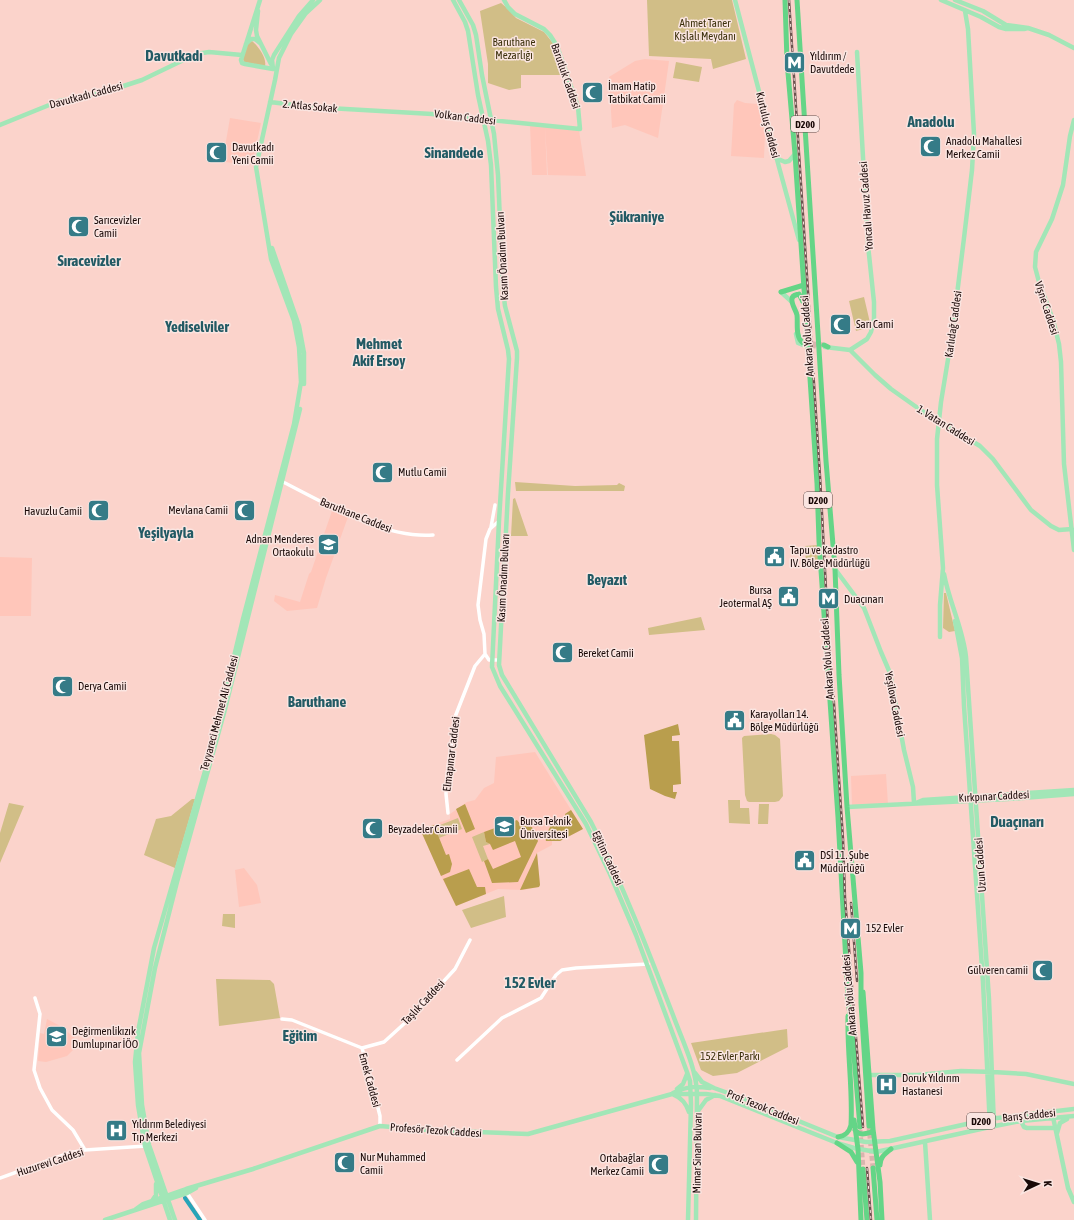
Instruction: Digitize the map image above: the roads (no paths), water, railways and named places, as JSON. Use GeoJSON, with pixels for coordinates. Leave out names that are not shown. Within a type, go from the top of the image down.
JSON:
{"type":"FeatureCollection","features":[{"type":"Feature","properties":{"kind":"highway","name":"Ankara Yolu Caddesi"},"geometry":{"type":"LineString","coordinates":[[785,0],[787,61],[802,249],[802,286],[817,483],[819,541],[838,817],[848,999],[852,1032],[857,1129]]}},
{"type":"Feature","properties":{"kind":"highway","name":"Ankara Yolu Caddesi"},"geometry":{"type":"LineString","coordinates":[[797,0],[826,461],[835,569],[848,807],[871,1128]]}},
{"type":"Feature","properties":{"kind":"highway"},"geometry":{"type":"LineString","coordinates":[[781,292],[802,286]]}},
{"type":"Feature","properties":{"kind":"highway"},"geometry":{"type":"LineString","coordinates":[[802,286],[792,294],[791,300],[797,312],[799,337],[803,344]]}},
{"type":"Feature","properties":{"kind":"highway"},"geometry":{"type":"LineString","coordinates":[[791,300],[797,294],[800,295],[805,310]]}},
{"type":"Feature","properties":{"kind":"highway","name":"D200"},"geometry":{"type":"LineString","coordinates":[[861,973],[870,1075],[871,1128],[876,1152],[875,1167],[877,1220]]}},
{"type":"Feature","properties":{"kind":"highway"},"geometry":{"type":"LineString","coordinates":[[848,999],[847,1033],[851,1083],[857,1129],[856,1140],[867,1220]]}},
{"type":"Feature","properties":{"kind":"highway"},"geometry":{"type":"LineString","coordinates":[[851,1083],[850,1130],[837,1140],[854,1155],[860,1168],[861,1220]]}},
{"type":"Feature","properties":{"kind":"highway"},"geometry":{"type":"LineString","coordinates":[[857,1129],[858,1133],[862,1134],[872,1132],[871,1128]]}},
{"type":"Feature","properties":{"kind":"highway","name":"D200"},"geometry":{"type":"LineString","coordinates":[[882,1220],[880,1160],[891,1149]]}},
{"type":"Feature","properties":{"kind":"highway"},"geometry":{"type":"LineString","coordinates":[[860,1168],[875,1167]]}},
{"type":"Feature","properties":{"kind":"highway","name":"D200"},"geometry":{"type":"LineString","coordinates":[[875,1167],[880,1182]]}},
{"type":"Feature","properties":{"kind":"main road"},"geometry":{"type":"LineString","coordinates":[[273,69],[272,60],[274,55],[299,16],[313,0]]}},
{"type":"Feature","properties":{"kind":"main road"},"geometry":{"type":"LineString","coordinates":[[273,69],[277,64],[291,34],[306,13],[320,0]]}},
{"type":"Feature","properties":{"kind":"main road","name":"Kasım Önadım Bulvarı"},"geometry":{"type":"LineString","coordinates":[[453,0],[465,22],[468,31],[478,95],[484,120],[491,165],[498,309],[509,359],[492,667],[500,686],[589,829]]}},
{"type":"Feature","properties":{"kind":"main road","name":"Kasım Önadım Bulvarı"},"geometry":{"type":"LineString","coordinates":[[459,0],[473,25],[476,35],[491,121],[498,175],[503,290],[505,306],[517,351],[498,660]]}},
{"type":"Feature","properties":{"kind":"main road","name":"Barutluk Caddesi"},"geometry":{"type":"LineString","coordinates":[[504,0],[515,14],[544,29],[557,46],[578,107],[580,129]]}},
{"type":"Feature","properties":{"kind":"main road","name":"Kurtuluş Caddesi"},"geometry":{"type":"LineString","coordinates":[[735,0],[776,158],[802,249]]}},
{"type":"Feature","properties":{"kind":"main road"},"geometry":{"type":"LineString","coordinates":[[941,0],[981,17],[999,27],[1006,29],[1028,28]]}},
{"type":"Feature","properties":{"kind":"main road"},"geometry":{"type":"LineString","coordinates":[[955,0],[983,11],[1006,25],[1028,28],[1049,35],[1074,48]]}},
{"type":"Feature","properties":{"kind":"main road"},"geometry":{"type":"LineString","coordinates":[[259,2],[242,55],[242,63],[273,69]]}},
{"type":"Feature","properties":{"kind":"main road"},"geometry":{"type":"LineString","coordinates":[[259,2],[256,30],[257,36],[276,75]]}},
{"type":"Feature","properties":{"kind":"main road","name":"Karlıdağ Caddesi"},"geometry":{"type":"LineString","coordinates":[[940,638],[943,568],[938,486],[938,420],[954,314],[972,170],[974,134],[968,29],[965,10]]}},
{"type":"Feature","properties":{"kind":"main road"},"geometry":{"type":"LineString","coordinates":[[245,46],[252,39],[255,39],[261,44]]}},
{"type":"Feature","properties":{"kind":"main road","name":"Davutkadı Caddesi"},"geometry":{"type":"LineString","coordinates":[[0,125],[58,101],[105,92],[142,80],[196,54],[209,52],[242,55]]}},
{"type":"Feature","properties":{"kind":"main road","name":"Yoncalı Havuz Caddesi"},"geometry":{"type":"LineString","coordinates":[[850,350],[867,340],[871,332],[874,319],[874,302],[867,238],[856,52]]}},
{"type":"Feature","properties":{"kind":"main road"},"geometry":{"type":"LineString","coordinates":[[265,53],[274,55]]}},
{"type":"Feature","properties":{"kind":"main road","name":"Teyyareci Mehmet Ali Caddesi"},"geometry":{"type":"LineString","coordinates":[[165,1198],[156,1180],[138,1105],[135,1054],[154,948],[214,740],[294,424],[300,393],[300,361],[297,334],[294,321],[273,264],[256,167],[276,75],[277,64]]}},
{"type":"Feature","properties":{"kind":"main road","name":"2. Atlas Sokak"},"geometry":{"type":"LineString","coordinates":[[270,102],[311,107],[349,109]]}},
{"type":"Feature","properties":{"kind":"main road","name":"Volkan Caddesi"},"geometry":{"type":"LineString","coordinates":[[349,109],[418,112],[491,121],[580,129]]}},
{"type":"Feature","properties":{"kind":"main road","name":"Vişne Caddesi"},"geometry":{"type":"LineString","coordinates":[[1074,120],[1070,136],[1064,185],[1052,220],[1036,252],[1035,267],[1038,282],[1053,320],[1059,344],[1064,464],[1074,550]]}},
{"type":"Feature","properties":{"kind":"main road"},"geometry":{"type":"LineString","coordinates":[[776,158],[785,162],[789,161],[795,154]]}},
{"type":"Feature","properties":{"kind":"main road"},"geometry":{"type":"LineString","coordinates":[[782,178],[785,162]]}},
{"type":"Feature","properties":{"kind":"main road","name":"Teyyareci Mehmet Ali Caddesi"},"geometry":{"type":"LineString","coordinates":[[165,1198],[147,1145],[142,1105],[139,1060],[155,968],[177,882],[224,713],[303,394],[304,353],[299,326],[274,257],[266,227]]}},
{"type":"Feature","properties":{"kind":"main road"},"geometry":{"type":"LineString","coordinates":[[781,292],[791,300]]}},
{"type":"Feature","properties":{"kind":"main road"},"geometry":{"type":"LineString","coordinates":[[825,347],[850,350]]}},
{"type":"Feature","properties":{"kind":"main road","name":"1. Vatan Caddesi"},"geometry":{"type":"LineString","coordinates":[[850,350],[891,389],[922,411],[980,446],[993,459],[1031,510],[1051,526],[1059,530],[1072,529]]}},
{"type":"Feature","properties":{"kind":"main road","name":"Uzun Caddesi"},"geometry":{"type":"LineString","coordinates":[[943,568],[952,605],[964,641],[973,799],[989,999],[992,1126]]}},
{"type":"Feature","properties":{"kind":"main road","name":"Yeşilova Caddesi"},"geometry":{"type":"LineString","coordinates":[[835,569],[864,608],[890,673],[904,750],[914,787],[914,803]]}},
{"type":"Feature","properties":{"kind":"main road","name":"Eğitim Caddesi"},"geometry":{"type":"LineString","coordinates":[[498,660],[498,665],[502,675],[591,822],[613,866],[652,960],[693,1070],[697,1086]]}},
{"type":"Feature","properties":{"kind":"main road","name":"Kırkpınar Caddesi"},"geometry":{"type":"LineString","coordinates":[[973,799],[1074,790]]}},
{"type":"Feature","properties":{"kind":"main road","name":"Kırkpınar Caddesi"},"geometry":{"type":"LineString","coordinates":[[848,807],[914,803],[923,800],[1074,794]]}},
{"type":"Feature","properties":{"kind":"main road","name":"Eğitim Caddesi"},"geometry":{"type":"LineString","coordinates":[[589,829],[610,874],[648,964],[687,1072],[690,1087]]}},
{"type":"Feature","properties":{"kind":"main road","name":"Prof. Tezok Caddesi"},"geometry":{"type":"LineString","coordinates":[[693,1070],[702,1082],[714,1088],[742,1098],[837,1140]]}},
{"type":"Feature","properties":{"kind":"main road"},"geometry":{"type":"LineString","coordinates":[[870,1075],[918,1075],[961,1071],[990,1072],[1026,1074],[1074,1084]]}},
{"type":"Feature","properties":{"kind":"main road"},"geometry":{"type":"LineString","coordinates":[[672,1094],[683,1084],[687,1072]]}},
{"type":"Feature","properties":{"kind":"main road"},"geometry":{"type":"LineString","coordinates":[[672,1094],[684,1088],[690,1087],[697,1086],[714,1088]]}},
{"type":"Feature","properties":{"kind":"main road","name":"Mimar Sinan Bulvarı"},"geometry":{"type":"LineString","coordinates":[[696,1220],[698,1113],[697,1086]]}},
{"type":"Feature","properties":{"kind":"main road","name":"Mimar Sinan Bulvarı"},"geometry":{"type":"LineString","coordinates":[[688,1220],[691,1117],[690,1087]]}},
{"type":"Feature","properties":{"kind":"main road","name":"Prof. Tezok Caddesi"},"geometry":{"type":"LineString","coordinates":[[672,1094],[697,1093],[728,1098],[837,1140]]}},
{"type":"Feature","properties":{"kind":"main road"},"geometry":{"type":"LineString","coordinates":[[672,1094],[678,1096],[687,1104],[691,1117]]}},
{"type":"Feature","properties":{"kind":"main road","name":"Profesör Tezok Caddesi"},"geometry":{"type":"LineString","coordinates":[[203,1185],[253,1170],[380,1126],[427,1130],[528,1134],[672,1094]]}},
{"type":"Feature","properties":{"kind":"main road"},"geometry":{"type":"LineString","coordinates":[[698,1113],[700,1106],[706,1100],[715,1095]]}},
{"type":"Feature","properties":{"kind":"main road"},"geometry":{"type":"LineString","coordinates":[[976,1122],[984,1118],[991,1108],[998,1115],[1007,1117]]}},
{"type":"Feature","properties":{"kind":"main road","name":"Barış Caddesi"},"geometry":{"type":"LineString","coordinates":[[837,1140],[875,1142],[890,1141],[991,1119],[1074,1109]]}},
{"type":"Feature","properties":{"kind":"main road"},"geometry":{"type":"LineString","coordinates":[[1051,1112],[1068,1188],[1074,1202]]}},
{"type":"Feature","properties":{"kind":"main road"},"geometry":{"type":"LineString","coordinates":[[1056,1134],[1060,1123],[1072,1116]]}},
{"type":"Feature","properties":{"kind":"main road","name":"Barış Caddesi"},"geometry":{"type":"LineString","coordinates":[[876,1152],[992,1126],[1021,1121],[1072,1116]]}},
{"type":"Feature","properties":{"kind":"main road"},"geometry":{"type":"LineString","coordinates":[[1021,1121],[1022,1126],[1027,1128],[1055,1128]]}},
{"type":"Feature","properties":{"kind":"main road"},"geometry":{"type":"LineString","coordinates":[[837,1140],[858,1149],[876,1152]]}},
{"type":"Feature","properties":{"kind":"main road"},"geometry":{"type":"LineString","coordinates":[[925,1142],[930,1220]]}},
{"type":"Feature","properties":{"kind":"main road"},"geometry":{"type":"LineString","coordinates":[[152,1201],[156,1192],[156,1180]]}},
{"type":"Feature","properties":{"kind":"main road"},"geometry":{"type":"LineString","coordinates":[[136,1209],[143,1204],[187,1193],[203,1185]]}},
{"type":"Feature","properties":{"kind":"main road"},"geometry":{"type":"LineString","coordinates":[[105,1220],[186,1189],[203,1185]]}},
{"type":"Feature","properties":{"kind":"main road"},"geometry":{"type":"LineString","coordinates":[[165,1198],[170,1220]]}},
{"type":"Feature","properties":{"kind":"main road"},"geometry":{"type":"LineString","coordinates":[[165,1198],[175,1220]]}},
{"type":"Feature","properties":{"kind":"street","name":"Baruthane Caddesi"},"geometry":{"type":"LineString","coordinates":[[282,482],[330,508],[383,528],[414,535],[433,535]]}},
{"type":"Feature","properties":{"kind":"street"},"geometry":{"type":"LineString","coordinates":[[495,505],[490,529],[486,539],[478,605],[484,634],[485,654],[487,658],[498,660]]}},
{"type":"Feature","properties":{"kind":"street"},"geometry":{"type":"LineString","coordinates":[[490,529],[499,521]]}},
{"type":"Feature","properties":{"kind":"street","name":"Elmapınar Caddesi"},"geometry":{"type":"LineString","coordinates":[[448,813],[446,789],[455,717],[475,666],[485,654]]}},
{"type":"Feature","properties":{"kind":"street","name":"Taşlık Caddesi"},"geometry":{"type":"LineString","coordinates":[[362,1048],[384,1042],[406,1022],[455,969],[470,940]]}},
{"type":"Feature","properties":{"kind":"street"},"geometry":{"type":"LineString","coordinates":[[457,1060],[502,1018],[541,998],[556,975],[562,970],[648,964]]}},
{"type":"Feature","properties":{"kind":"street"},"geometry":{"type":"LineString","coordinates":[[35,998],[40,1014],[34,1070],[35,1075],[52,1110],[73,1130],[85,1150]]}},
{"type":"Feature","properties":{"kind":"street","name":"Emek Caddesi"},"geometry":{"type":"LineString","coordinates":[[282,1019],[292,1020],[362,1048],[380,1116],[380,1126]]}},
{"type":"Feature","properties":{"kind":"street","name":"Huzurevi Caddesi"},"geometry":{"type":"LineString","coordinates":[[0,1178],[69,1153],[85,1150],[147,1145]]}},
{"type":"Feature","properties":{"kind":"street"},"geometry":{"type":"LineString","coordinates":[[187,1193],[205,1220]]}},
{"type":"Feature","properties":{"kind":"waterway"},"geometry":{"type":"LineString","coordinates":[[185,1198],[200,1220]]}},
{"type":"Feature","properties":{"kind":"tunnel"},"geometry":{"type":"LineString","coordinates":[[805,343],[823,345]]}},
{"type":"Feature","properties":{"kind":"tunnel"},"geometry":{"type":"LineString","coordinates":[[805,345],[821,347]]}},
{"type":"Feature","properties":{"kind":"tunnel"},"geometry":{"type":"LineString","coordinates":[[869,1126],[873,1168]]}},
{"type":"Feature","properties":{"kind":"tunnel"},"geometry":{"type":"LineString","coordinates":[[860,1130],[863,1169]]}},
{"type":"Feature","properties":{"kind":"railway"},"geometry":{"type":"LineString","coordinates":[[789,0],[820,476],[829,646],[843,839],[845,898],[863,1127]]}},
{"type":"Feature","properties":{"kind":"railway"},"geometry":{"type":"LineString","coordinates":[[851,903],[857,981]]}},
{"type":"Feature","properties":{"kind":"railway"},"geometry":{"type":"LineString","coordinates":[[867,1168],[871,1220]]}},
{"type":"Feature","properties":{"kind":"place","name":"Yıldırım / Davutdede"},"geometry":{"type":"Point","coordinates":[795,62]}},
{"type":"Feature","properties":{"kind":"place","name":"İmam Hatip Tatbikat Camii"},"geometry":{"type":"Point","coordinates":[592,92]}},
{"type":"Feature","properties":{"kind":"place","name":"Anadolu Mahallesi Merkez Camii"},"geometry":{"type":"Point","coordinates":[930,147]}},
{"type":"Feature","properties":{"kind":"place","name":"Davutkadı Yeni Camii"},"geometry":{"type":"Point","coordinates":[217,153]}},
{"type":"Feature","properties":{"kind":"place","name":"Sarıcevizler Camii"},"geometry":{"type":"Point","coordinates":[79,226]}},
{"type":"Feature","properties":{"kind":"place","name":"Sarı Cami"},"geometry":{"type":"Point","coordinates":[841,324]}},
{"type":"Feature","properties":{"kind":"place","name":"Mutlu Camii"},"geometry":{"type":"Point","coordinates":[382,472]}},
{"type":"Feature","properties":{"kind":"place","name":"Mevlana Camii"},"geometry":{"type":"Point","coordinates":[244,510]}},
{"type":"Feature","properties":{"kind":"place","name":"Havuzlu Camii"},"geometry":{"type":"Point","coordinates":[98,511]}},
{"type":"Feature","properties":{"kind":"place","name":"Adnan Menderes Ortaokulu"},"geometry":{"type":"Point","coordinates":[329,545]}},
{"type":"Feature","properties":{"kind":"place","name":"Tapu ve Kadastro IV. Bölge Müdürlüğü"},"geometry":{"type":"Point","coordinates":[774,556]}},
{"type":"Feature","properties":{"kind":"place","name":"Bursa Jeotermal AŞ"},"geometry":{"type":"Point","coordinates":[788,596]}},
{"type":"Feature","properties":{"kind":"place","name":"Duaçınarı"},"geometry":{"type":"Point","coordinates":[829,599]}},
{"type":"Feature","properties":{"kind":"place","name":"Bereket Camii"},"geometry":{"type":"Point","coordinates":[562,653]}},
{"type":"Feature","properties":{"kind":"place","name":"Derya Camii"},"geometry":{"type":"Point","coordinates":[62,686]}},
{"type":"Feature","properties":{"kind":"place","name":"Karayolları 14. Bölge Müdürlüğü"},"geometry":{"type":"Point","coordinates":[735,720]}},
{"type":"Feature","properties":{"kind":"place","name":"Bursa Teknik Üniversitesi"},"geometry":{"type":"Point","coordinates":[505,827]}},
{"type":"Feature","properties":{"kind":"place","name":"Beyzadeler Camii"},"geometry":{"type":"Point","coordinates":[373,829]}},
{"type":"Feature","properties":{"kind":"place","name":"DSİ 11. Şube Müdürlüğü"},"geometry":{"type":"Point","coordinates":[805,861]}},
{"type":"Feature","properties":{"kind":"place","name":"152 Evler"},"geometry":{"type":"Point","coordinates":[851,928]}},
{"type":"Feature","properties":{"kind":"place","name":"Gülveren camii"},"geometry":{"type":"Point","coordinates":[1043,970]}},
{"type":"Feature","properties":{"kind":"place","name":"Değirmenlikızık Dumlupınar İÖO"},"geometry":{"type":"Point","coordinates":[57,1037]}},
{"type":"Feature","properties":{"kind":"place","name":"Doruk Yıldırım Hastanesi"},"geometry":{"type":"Point","coordinates":[887,1084]}},
{"type":"Feature","properties":{"kind":"place","name":"Yıldırım Belediyesi Tıp Merkezi"},"geometry":{"type":"Point","coordinates":[116,1130]}},
{"type":"Feature","properties":{"kind":"place","name":"Nur Muhammed Camii"},"geometry":{"type":"Point","coordinates":[344,1163]}},
{"type":"Feature","properties":{"kind":"place","name":"Ortabağlar Merkez Camii"},"geometry":{"type":"Point","coordinates":[659,1164]}},
{"type":"Feature","properties":{"kind":"district","name":"Davutkadı"},"geometry":{"type":"Point","coordinates":[174,56]}},
{"type":"Feature","properties":{"kind":"district","name":"Anadolu"},"geometry":{"type":"Point","coordinates":[931,122]}},
{"type":"Feature","properties":{"kind":"district","name":"Sinandede"},"geometry":{"type":"Point","coordinates":[454,153]}},
{"type":"Feature","properties":{"kind":"district","name":"Şükraniye"},"geometry":{"type":"Point","coordinates":[637,217]}},
{"type":"Feature","properties":{"kind":"district","name":"Sıracevizler"},"geometry":{"type":"Point","coordinates":[89,261]}},
{"type":"Feature","properties":{"kind":"district","name":"Yediselviler"},"geometry":{"type":"Point","coordinates":[197,327]}},
{"type":"Feature","properties":{"kind":"district","name":"Mehmet Akif Ersoy"},"geometry":{"type":"Point","coordinates":[379,352]}},
{"type":"Feature","properties":{"kind":"district","name":"Yeşilyayla"},"geometry":{"type":"Point","coordinates":[166,533]}},
{"type":"Feature","properties":{"kind":"district","name":"Beyazıt"},"geometry":{"type":"Point","coordinates":[607,580]}},
{"type":"Feature","properties":{"kind":"district","name":"Baruthane"},"geometry":{"type":"Point","coordinates":[317,702]}},
{"type":"Feature","properties":{"kind":"district","name":"Duaçınarı"},"geometry":{"type":"Point","coordinates":[1017,822]}},
{"type":"Feature","properties":{"kind":"district","name":"152 Evler"},"geometry":{"type":"Point","coordinates":[530,983]}},
{"type":"Feature","properties":{"kind":"district","name":"Eğitim"},"geometry":{"type":"Point","coordinates":[300,1036]}},
{"type":"Feature","properties":{"kind":"park label","name":"Ahmet Taner Kışlalı Meydanı"},"geometry":{"type":"Point","coordinates":[705,29]}},
{"type":"Feature","properties":{"kind":"park label","name":"Baruthane Mezarlığı"},"geometry":{"type":"Point","coordinates":[514,48]}},
{"type":"Feature","properties":{"kind":"park label","name":"152 Evler Parkı"},"geometry":{"type":"Point","coordinates":[730,1056]}}]}
